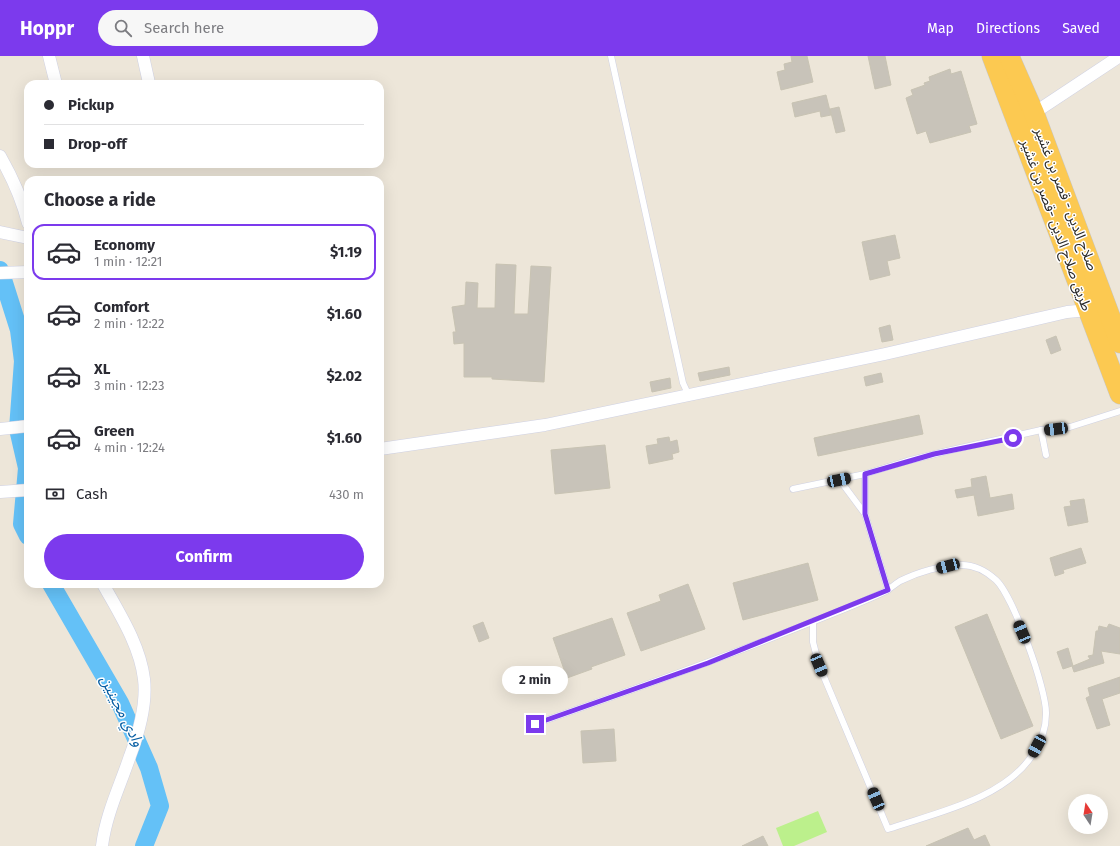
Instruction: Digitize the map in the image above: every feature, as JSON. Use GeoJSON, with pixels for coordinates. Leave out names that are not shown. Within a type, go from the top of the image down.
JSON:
{"type":"FeatureCollection","features":[{"type":"Feature","properties":{"kind":"highway","name":"طريق صلاح الدين -قصر بن غشير"},"geometry":{"type":"LineString","coordinates":[[992,56],[1088,310],[1110,335],[1120,394]]}},
{"type":"Feature","properties":{"kind":"highway","name":"صلاح الدين - قصر بن غشير"},"geometry":{"type":"LineString","coordinates":[[1009,56],[1034,113],[1110,335]]}},
{"type":"Feature","properties":{"kind":"street"},"geometry":{"type":"LineString","coordinates":[[49,56],[55,80]]}},
{"type":"Feature","properties":{"kind":"street"},"geometry":{"type":"LineString","coordinates":[[143,56],[148,80]]}},
{"type":"Feature","properties":{"kind":"street"},"geometry":{"type":"LineString","coordinates":[[1034,113],[1120,56]]}},
{"type":"Feature","properties":{"kind":"street"},"geometry":{"type":"LineString","coordinates":[[0,156],[16,188],[24,211]]}},
{"type":"Feature","properties":{"kind":"street"},"geometry":{"type":"LineString","coordinates":[[0,232],[24,237]]}},
{"type":"Feature","properties":{"kind":"street"},"geometry":{"type":"LineString","coordinates":[[0,273],[24,273]]}},
{"type":"Feature","properties":{"kind":"street"},"geometry":{"type":"LineString","coordinates":[[384,448],[545,425],[885,354],[1066,312],[1088,310]]}},
{"type":"Feature","properties":{"kind":"street"},"geometry":{"type":"LineString","coordinates":[[0,429],[24,426]]}},
{"type":"Feature","properties":{"kind":"street"},"geometry":{"type":"LineString","coordinates":[[5,491],[24,490]]}},
{"type":"Feature","properties":{"kind":"street"},"geometry":{"type":"LineString","coordinates":[[102,846],[113,800],[139,728],[144,706],[144,679],[140,658],[127,628],[105,588]]}},
{"type":"Feature","properties":{"kind":"lane"},"geometry":{"type":"LineString","coordinates":[[611,56],[682,375],[689,396]]}},
{"type":"Feature","properties":{"kind":"lane"},"geometry":{"type":"LineString","coordinates":[[793,489],[865,474],[914,459],[1041,430],[1070,427],[1120,411]]}},
{"type":"Feature","properties":{"kind":"lane"},"geometry":{"type":"LineString","coordinates":[[1041,430],[1046,455]]}},
{"type":"Feature","properties":{"kind":"lane"},"geometry":{"type":"LineString","coordinates":[[865,474],[865,514],[888,590]]}},
{"type":"Feature","properties":{"kind":"lane"},"geometry":{"type":"LineString","coordinates":[[839,480],[865,514]]}},
{"type":"Feature","properties":{"kind":"lane"},"geometry":{"type":"LineString","coordinates":[[535,724],[708,663],[888,590],[900,581],[924,572],[948,566],[964,565],[981,569],[997,581],[1008,597],[1028,645],[1042,690],[1046,712],[1046,726],[1042,738],[1033,755],[1012,778],[967,802],[888,829],[819,665],[813,642],[813,621]]}},
{"type":"Feature","properties":{"kind":"green space"},"geometry":{"type":"Polygon","coordinates":[[[818,811],[827,832],[794,846],[783,846],[776,828],[818,811]]]}},
{"type":"Feature","properties":{"kind":"building"},"geometry":{"type":"Polygon","coordinates":[[[791,56],[807,56],[813,82],[781,90],[777,72],[785,70],[784,64],[792,62],[791,56]]]}},
{"type":"Feature","properties":{"kind":"building"},"geometry":{"type":"Polygon","coordinates":[[[868,56],[885,56],[891,85],[875,89],[868,56]]]}},
{"type":"Feature","properties":{"kind":"building"},"geometry":{"type":"Polygon","coordinates":[[[950,69],[951,74],[961,71],[977,124],[969,126],[971,132],[930,143],[926,131],[917,134],[906,98],[913,95],[911,90],[925,85],[924,83],[930,81],[929,77],[950,69]]]}},
{"type":"Feature","properties":{"kind":"building"},"geometry":{"type":"Polygon","coordinates":[[[826,95],[831,115],[821,117],[820,111],[795,117],[792,103],[826,95]]]}},
{"type":"Feature","properties":{"kind":"building"},"geometry":{"type":"Polygon","coordinates":[[[839,107],[845,131],[836,133],[830,109],[839,107]]]}},
{"type":"Feature","properties":{"kind":"building"},"geometry":{"type":"Polygon","coordinates":[[[895,235],[900,258],[887,261],[890,275],[870,280],[862,242],[895,235]]]}},
{"type":"Feature","properties":{"kind":"building"},"geometry":{"type":"Polygon","coordinates":[[[496,264],[516,265],[514,314],[528,314],[531,266],[551,267],[544,382],[492,379],[492,377],[464,377],[464,343],[454,344],[453,332],[456,332],[452,307],[465,305],[466,282],[478,283],[477,308],[495,308],[496,264]]]}},
{"type":"Feature","properties":{"kind":"building"},"geometry":{"type":"Polygon","coordinates":[[[890,325],[893,340],[882,342],[879,328],[890,325]]]}},
{"type":"Feature","properties":{"kind":"building"},"geometry":{"type":"Polygon","coordinates":[[[1056,336],[1061,350],[1051,354],[1046,340],[1056,336]]]}},
{"type":"Feature","properties":{"kind":"building"},"geometry":{"type":"Polygon","coordinates":[[[729,367],[730,375],[700,381],[698,373],[729,367]]]}},
{"type":"Feature","properties":{"kind":"building"},"geometry":{"type":"Polygon","coordinates":[[[881,373],[883,382],[866,386],[864,377],[881,373]]]}},
{"type":"Feature","properties":{"kind":"building"},"geometry":{"type":"Polygon","coordinates":[[[670,378],[671,388],[652,392],[650,382],[670,378]]]}},
{"type":"Feature","properties":{"kind":"building"},"geometry":{"type":"Polygon","coordinates":[[[919,415],[923,434],[818,456],[814,438],[919,415]]]}},
{"type":"Feature","properties":{"kind":"building"},"geometry":{"type":"Polygon","coordinates":[[[669,437],[670,442],[677,440],[679,452],[672,454],[673,459],[649,464],[646,446],[658,444],[657,439],[669,437]]]}},
{"type":"Feature","properties":{"kind":"building"},"geometry":{"type":"Polygon","coordinates":[[[605,445],[610,488],[555,494],[551,450],[605,445]]]}},
{"type":"Feature","properties":{"kind":"building"},"geometry":{"type":"Polygon","coordinates":[[[986,476],[990,498],[1012,494],[1014,509],[978,516],[974,495],[957,498],[955,490],[972,487],[971,479],[986,476]]]}},
{"type":"Feature","properties":{"kind":"building"},"geometry":{"type":"Polygon","coordinates":[[[1084,499],[1088,522],[1068,526],[1064,507],[1071,506],[1070,501],[1084,499]]]}},
{"type":"Feature","properties":{"kind":"building"},"geometry":{"type":"Polygon","coordinates":[[[1081,548],[1086,563],[1063,570],[1064,573],[1055,576],[1050,558],[1081,548]]]}},
{"type":"Feature","properties":{"kind":"building"},"geometry":{"type":"Polygon","coordinates":[[[808,563],[818,600],[743,620],[733,583],[808,563]]]}},
{"type":"Feature","properties":{"kind":"building"},"geometry":{"type":"Polygon","coordinates":[[[688,584],[705,629],[641,651],[627,613],[661,601],[659,595],[688,584]]]}},
{"type":"Feature","properties":{"kind":"building"},"geometry":{"type":"Polygon","coordinates":[[[987,614],[1033,726],[1001,739],[955,627],[987,614]]]}},
{"type":"Feature","properties":{"kind":"building"},"geometry":{"type":"Polygon","coordinates":[[[612,618],[625,655],[591,667],[592,669],[567,678],[553,638],[612,618]]]}},
{"type":"Feature","properties":{"kind":"building"},"geometry":{"type":"Polygon","coordinates":[[[483,622],[489,638],[479,642],[473,626],[483,622]]]}},
{"type":"Feature","properties":{"kind":"building"},"geometry":{"type":"Polygon","coordinates":[[[1109,624],[1120,628],[1120,654],[1101,651],[1104,663],[1074,672],[1072,666],[1063,669],[1057,652],[1068,648],[1073,666],[1090,659],[1088,656],[1093,655],[1096,631],[1098,631],[1099,626],[1107,628],[1109,624]]]}},
{"type":"Feature","properties":{"kind":"building"},"geometry":{"type":"Polygon","coordinates":[[[1120,677],[1120,693],[1102,699],[1110,725],[1097,729],[1086,698],[1090,696],[1088,688],[1120,677]]]}},
{"type":"Feature","properties":{"kind":"building"},"geometry":{"type":"Polygon","coordinates":[[[614,729],[616,761],[583,763],[581,731],[614,729]]]}},
{"type":"Feature","properties":{"kind":"building"},"geometry":{"type":"Polygon","coordinates":[[[968,828],[974,840],[985,835],[990,846],[926,846],[968,828]]]}},
{"type":"Feature","properties":{"kind":"building"},"geometry":{"type":"Polygon","coordinates":[[[763,836],[768,846],[742,846],[763,836]]]}},
{"type":"Feature","properties":{"kind":"waterway","name":"وادي مجينين"},"geometry":{"type":"LineString","coordinates":[[0,270],[19,330],[23,361],[18,429],[24,455]]}},
{"type":"Feature","properties":{"kind":"waterway","name":"وادي مجينين"},"geometry":{"type":"LineString","coordinates":[[24,502],[22,524],[24,528]]}},
{"type":"Feature","properties":{"kind":"waterway","name":"وادي مجينين"},"geometry":{"type":"LineString","coordinates":[[53,588],[120,703],[149,768],[160,806],[144,846]]}},
{"type":"Feature","properties":{"kind":"route"},"geometry":{"type":"LineString","coordinates":[[535,724],[708,663],[857,604],[888,590],[865,514],[865,474],[934,454],[1013,438]]}}]}
